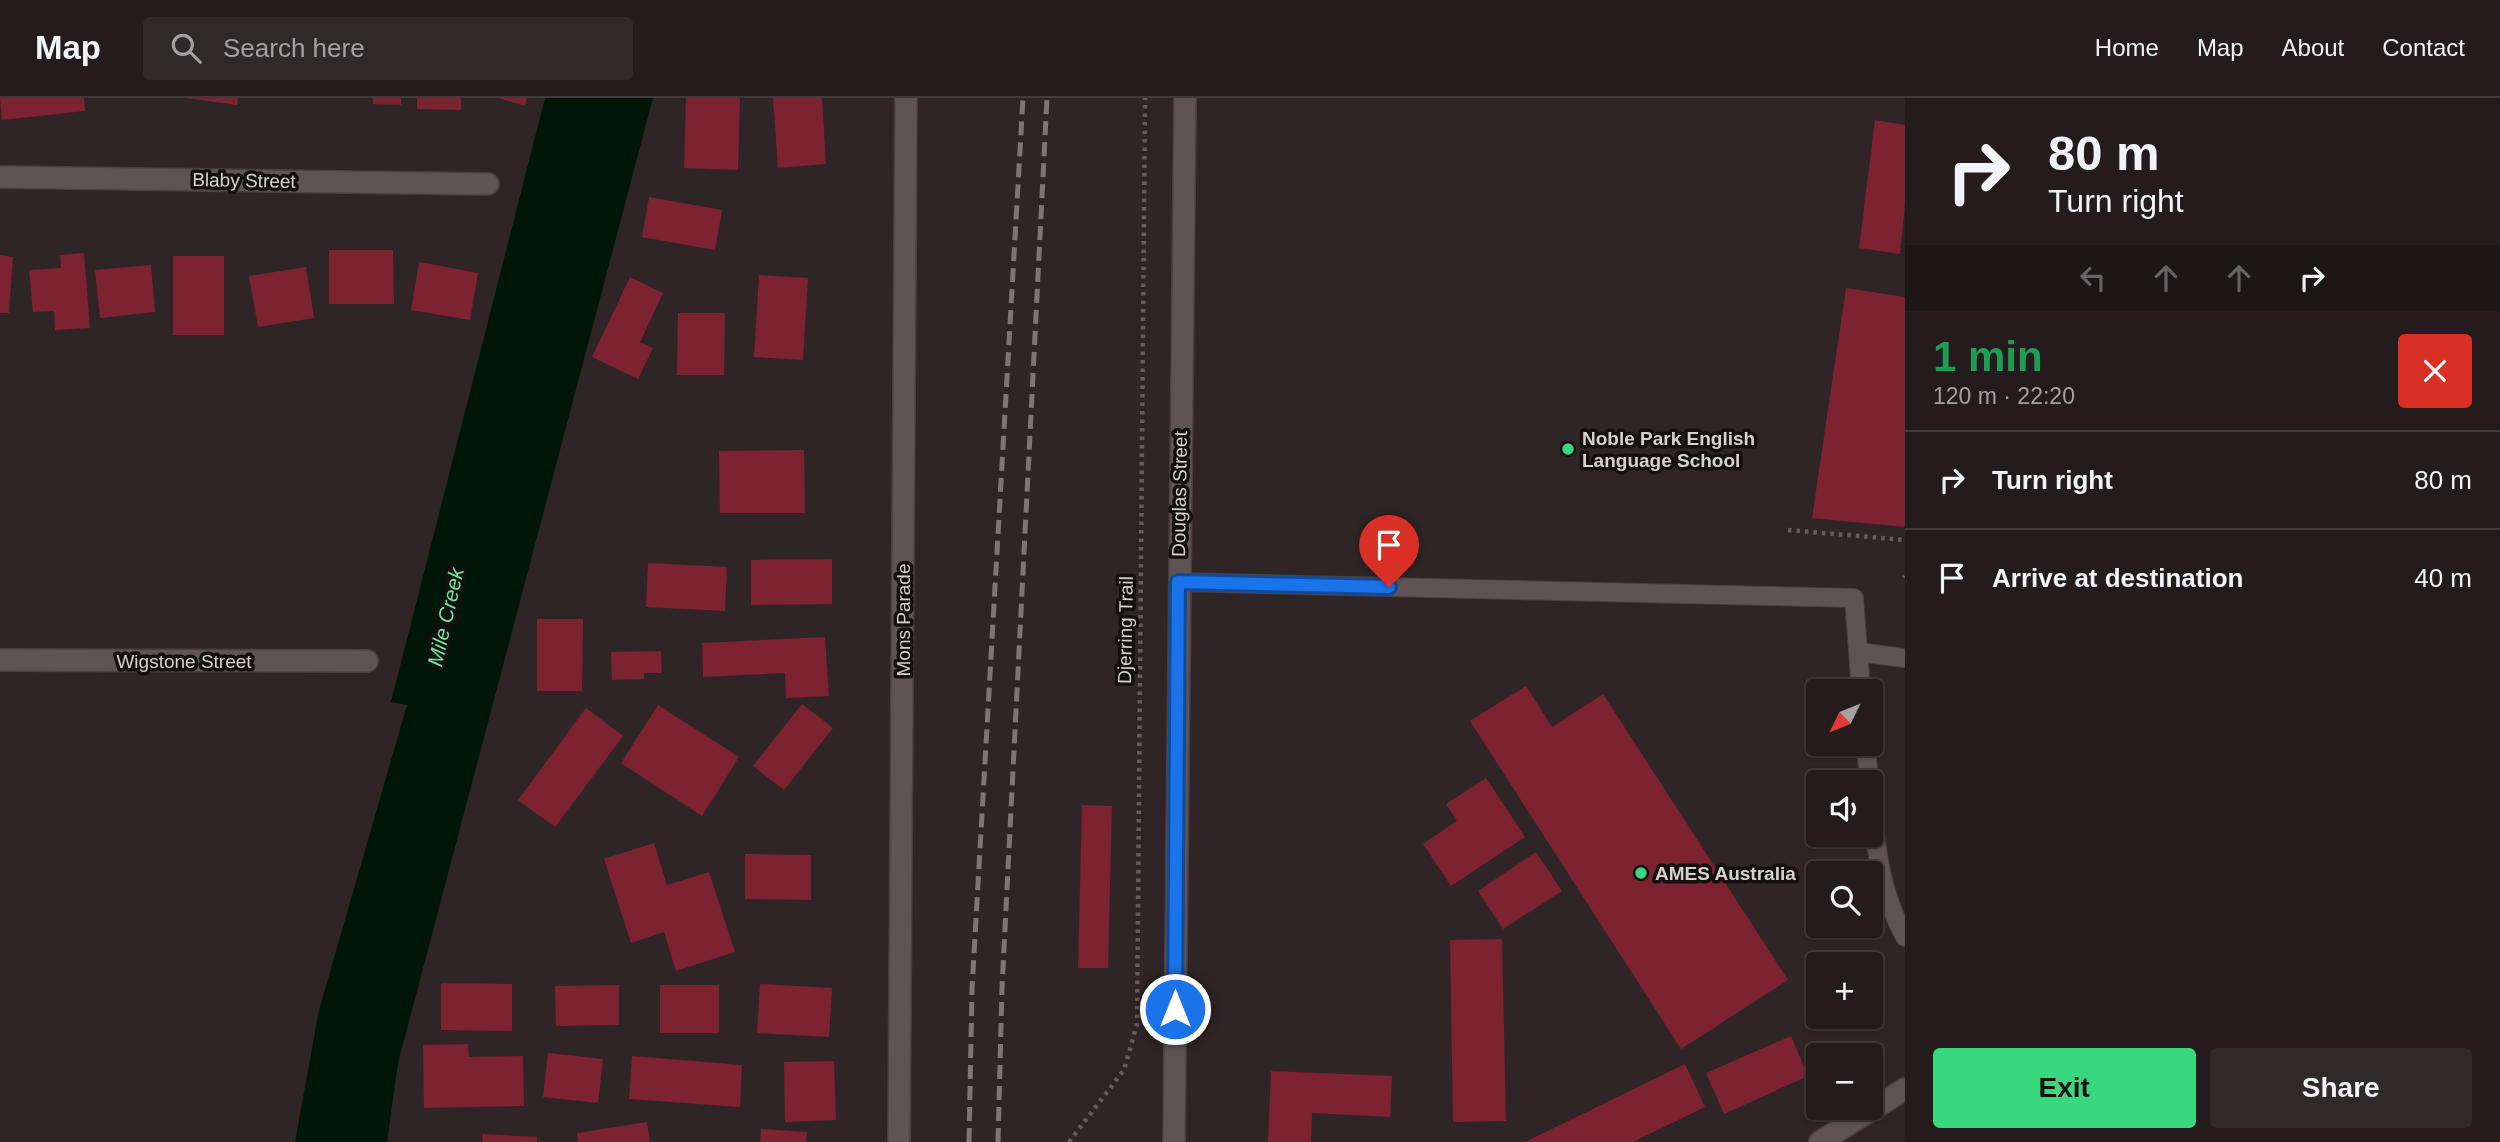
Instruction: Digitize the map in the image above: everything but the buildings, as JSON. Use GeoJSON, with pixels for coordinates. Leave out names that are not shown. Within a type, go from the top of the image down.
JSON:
{"type":"FeatureCollection","features":[{"type":"Feature","properties":{"kind":"street","name":"Mons Parade"},"geometry":{"type":"LineString","coordinates":[[899,1142],[905,98]]}},
{"type":"Feature","properties":{"kind":"street","name":"Douglas Street"},"geometry":{"type":"LineString","coordinates":[[1174,1142],[1185,98]]}},
{"type":"Feature","properties":{"kind":"street","name":"Blaby Street"},"geometry":{"type":"LineString","coordinates":[[0,177],[488,184]]}},
{"type":"Feature","properties":{"kind":"street","name":"Wigstone Street"},"geometry":{"type":"LineString","coordinates":[[0,660],[367,661]]}},
{"type":"Feature","properties":{"kind":"street"},"geometry":{"type":"LineString","coordinates":[[1820,1142],[1905,1089]]}},
{"type":"Feature","properties":{"kind":"lane"},"geometry":{"type":"LineString","coordinates":[[1178,582],[1853,598],[1860,679]]}},
{"type":"Feature","properties":{"kind":"lane"},"geometry":{"type":"LineString","coordinates":[[1858,652],[1905,658]]}},
{"type":"Feature","properties":{"kind":"lane"},"geometry":{"type":"LineString","coordinates":[[1876,847],[1879,869],[1896,920],[1905,937]]}},
{"type":"Feature","properties":{"kind":"path","name":"Djerring Trail"},"geometry":{"type":"LineString","coordinates":[[1069,1142],[1124,1070],[1137,1024],[1145,98]]}},
{"type":"Feature","properties":{"kind":"path"},"geometry":{"type":"LineString","coordinates":[[1788,530],[1905,540]]}},
{"type":"Feature","properties":{"kind":"water","name":"Mile Creek"},"geometry":{"type":"Polygon","coordinates":[[[545,98],[653,98],[398,1063],[387,1142],[295,1142],[319,1010],[407,705],[391,702],[545,98]]]}},
{"type":"Feature","properties":{"kind":"railway"},"geometry":{"type":"LineString","coordinates":[[969,1142],[972,989],[1023,98]]}},
{"type":"Feature","properties":{"kind":"railway"},"geometry":{"type":"LineString","coordinates":[[998,1142],[1002,988],[1047,98]]}},
{"type":"Feature","properties":{"kind":"place","name":"Noble Park English Language School"},"geometry":{"type":"Point","coordinates":[1568,449]}},
{"type":"Feature","properties":{"kind":"place","name":"AMES Australia"},"geometry":{"type":"Point","coordinates":[1641,873]}},
{"type":"Feature","properties":{"kind":"route"},"geometry":{"type":"LineString","coordinates":[[1175,1009],[1178,582],[1389,587]]}}]}
